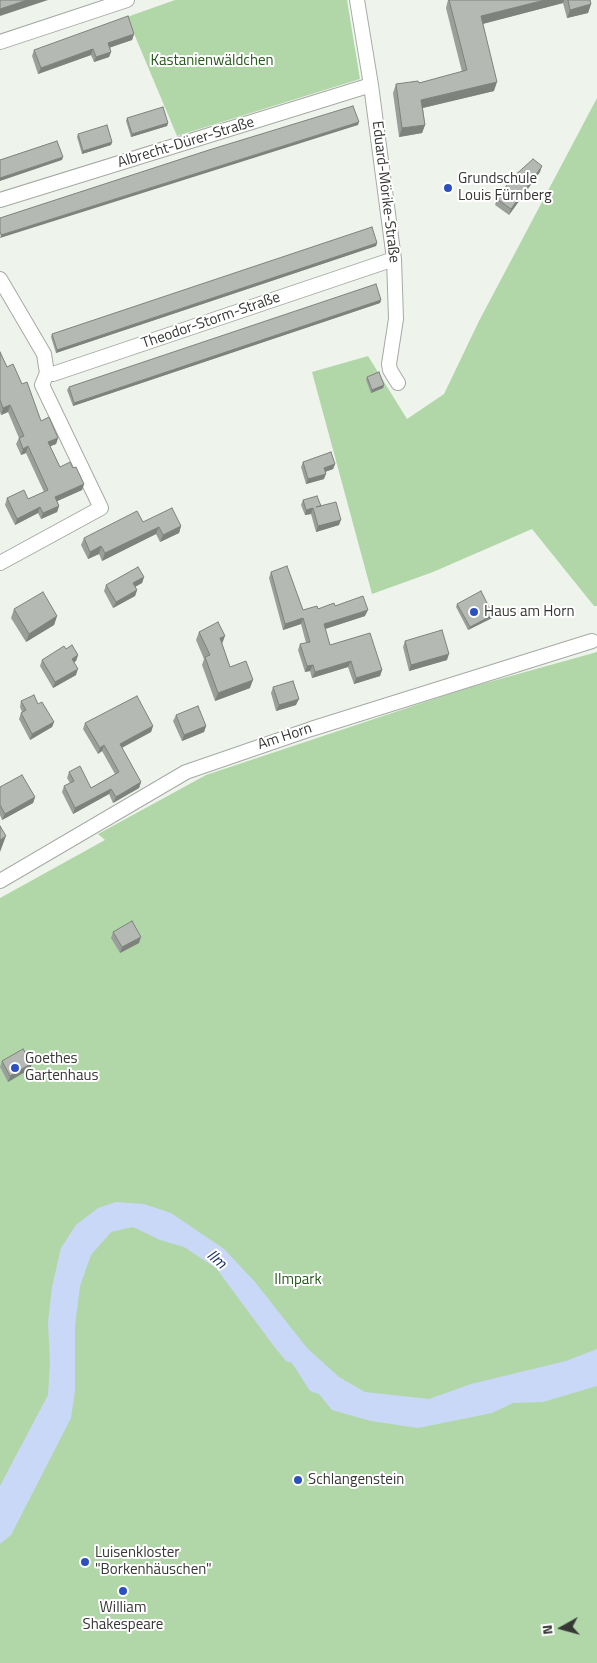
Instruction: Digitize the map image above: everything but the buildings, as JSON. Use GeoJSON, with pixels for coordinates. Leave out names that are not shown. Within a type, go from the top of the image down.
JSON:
{"type":"FeatureCollection","features":[{"type":"Feature","properties":{"kind":"street"},"geometry":{"type":"LineString","coordinates":[[0,42],[127,0]]}},
{"type":"Feature","properties":{"kind":"street","name":"Eduard-Mörike-Straße"},"geometry":{"type":"LineString","coordinates":[[357,0],[371,85],[394,260],[396,318],[389,364],[390,370],[398,383]]}},
{"type":"Feature","properties":{"kind":"street","name":"Albrecht-Dürer-Straße"},"geometry":{"type":"LineString","coordinates":[[0,200],[371,85]]}},
{"type":"Feature","properties":{"kind":"street","name":"Theodor-Storm-Straße"},"geometry":{"type":"LineString","coordinates":[[47,373],[53,374],[394,260]]}},
{"type":"Feature","properties":{"kind":"street"},"geometry":{"type":"LineString","coordinates":[[0,279],[44,354],[47,373],[42,385],[101,508],[0,563]]}},
{"type":"Feature","properties":{"kind":"street","name":"Am Horn"},"geometry":{"type":"LineString","coordinates":[[0,881],[186,772],[303,731],[592,641]]}},
{"type":"Feature","properties":{"kind":"green space","name":"Kastanienwäldchen"},"geometry":{"type":"Polygon","coordinates":[[[175,0],[347,0],[360,79],[177,136],[127,17],[175,0]]]}},
{"type":"Feature","properties":{"kind":"green space"},"geometry":{"type":"Polygon","coordinates":[[[597,98],[597,606],[594,606],[532,529],[433,572],[372,594],[312,372],[368,356],[407,419],[444,394],[479,321],[597,98]]]}},
{"type":"Feature","properties":{"kind":"green space","name":"Ilmpark"},"geometry":{"type":"Polygon","coordinates":[[[597,652],[597,1663],[0,1663],[0,898],[105,840],[98,834],[206,775],[464,689],[597,652]]]}},
{"type":"Feature","properties":{"kind":"water","name":"Ilm"},"geometry":{"type":"Polygon","coordinates":[[[116,1202],[144,1204],[171,1213],[224,1249],[255,1282],[307,1348],[339,1377],[365,1392],[429,1399],[471,1384],[566,1361],[597,1349],[597,1386],[543,1402],[513,1403],[492,1413],[418,1428],[371,1421],[332,1410],[319,1394],[310,1391],[292,1363],[286,1361],[273,1345],[216,1268],[184,1247],[160,1240],[133,1227],[111,1232],[91,1255],[80,1286],[75,1326],[75,1391],[71,1418],[11,1535],[0,1544],[0,1486],[48,1395],[50,1363],[48,1322],[52,1287],[61,1248],[76,1225],[98,1208],[116,1202]]]}},
{"type":"Feature","properties":{"kind":"place","name":"Grundschule Louis Fürnberg"},"geometry":{"type":"Point","coordinates":[448,188]}},
{"type":"Feature","properties":{"kind":"place","name":"Haus am Horn"},"geometry":{"type":"Point","coordinates":[474,612]}},
{"type":"Feature","properties":{"kind":"place","name":"Goethes Gartenhaus"},"geometry":{"type":"Point","coordinates":[15,1068]}},
{"type":"Feature","properties":{"kind":"place","name":"Schlangenstein"},"geometry":{"type":"Point","coordinates":[298,1480]}},
{"type":"Feature","properties":{"kind":"place","name":"Luisenkloster \"Borkenhäuschen\""},"geometry":{"type":"Point","coordinates":[85,1562]}},
{"type":"Feature","properties":{"kind":"place","name":"William Shakespeare"},"geometry":{"type":"Point","coordinates":[123,1591]}}]}
